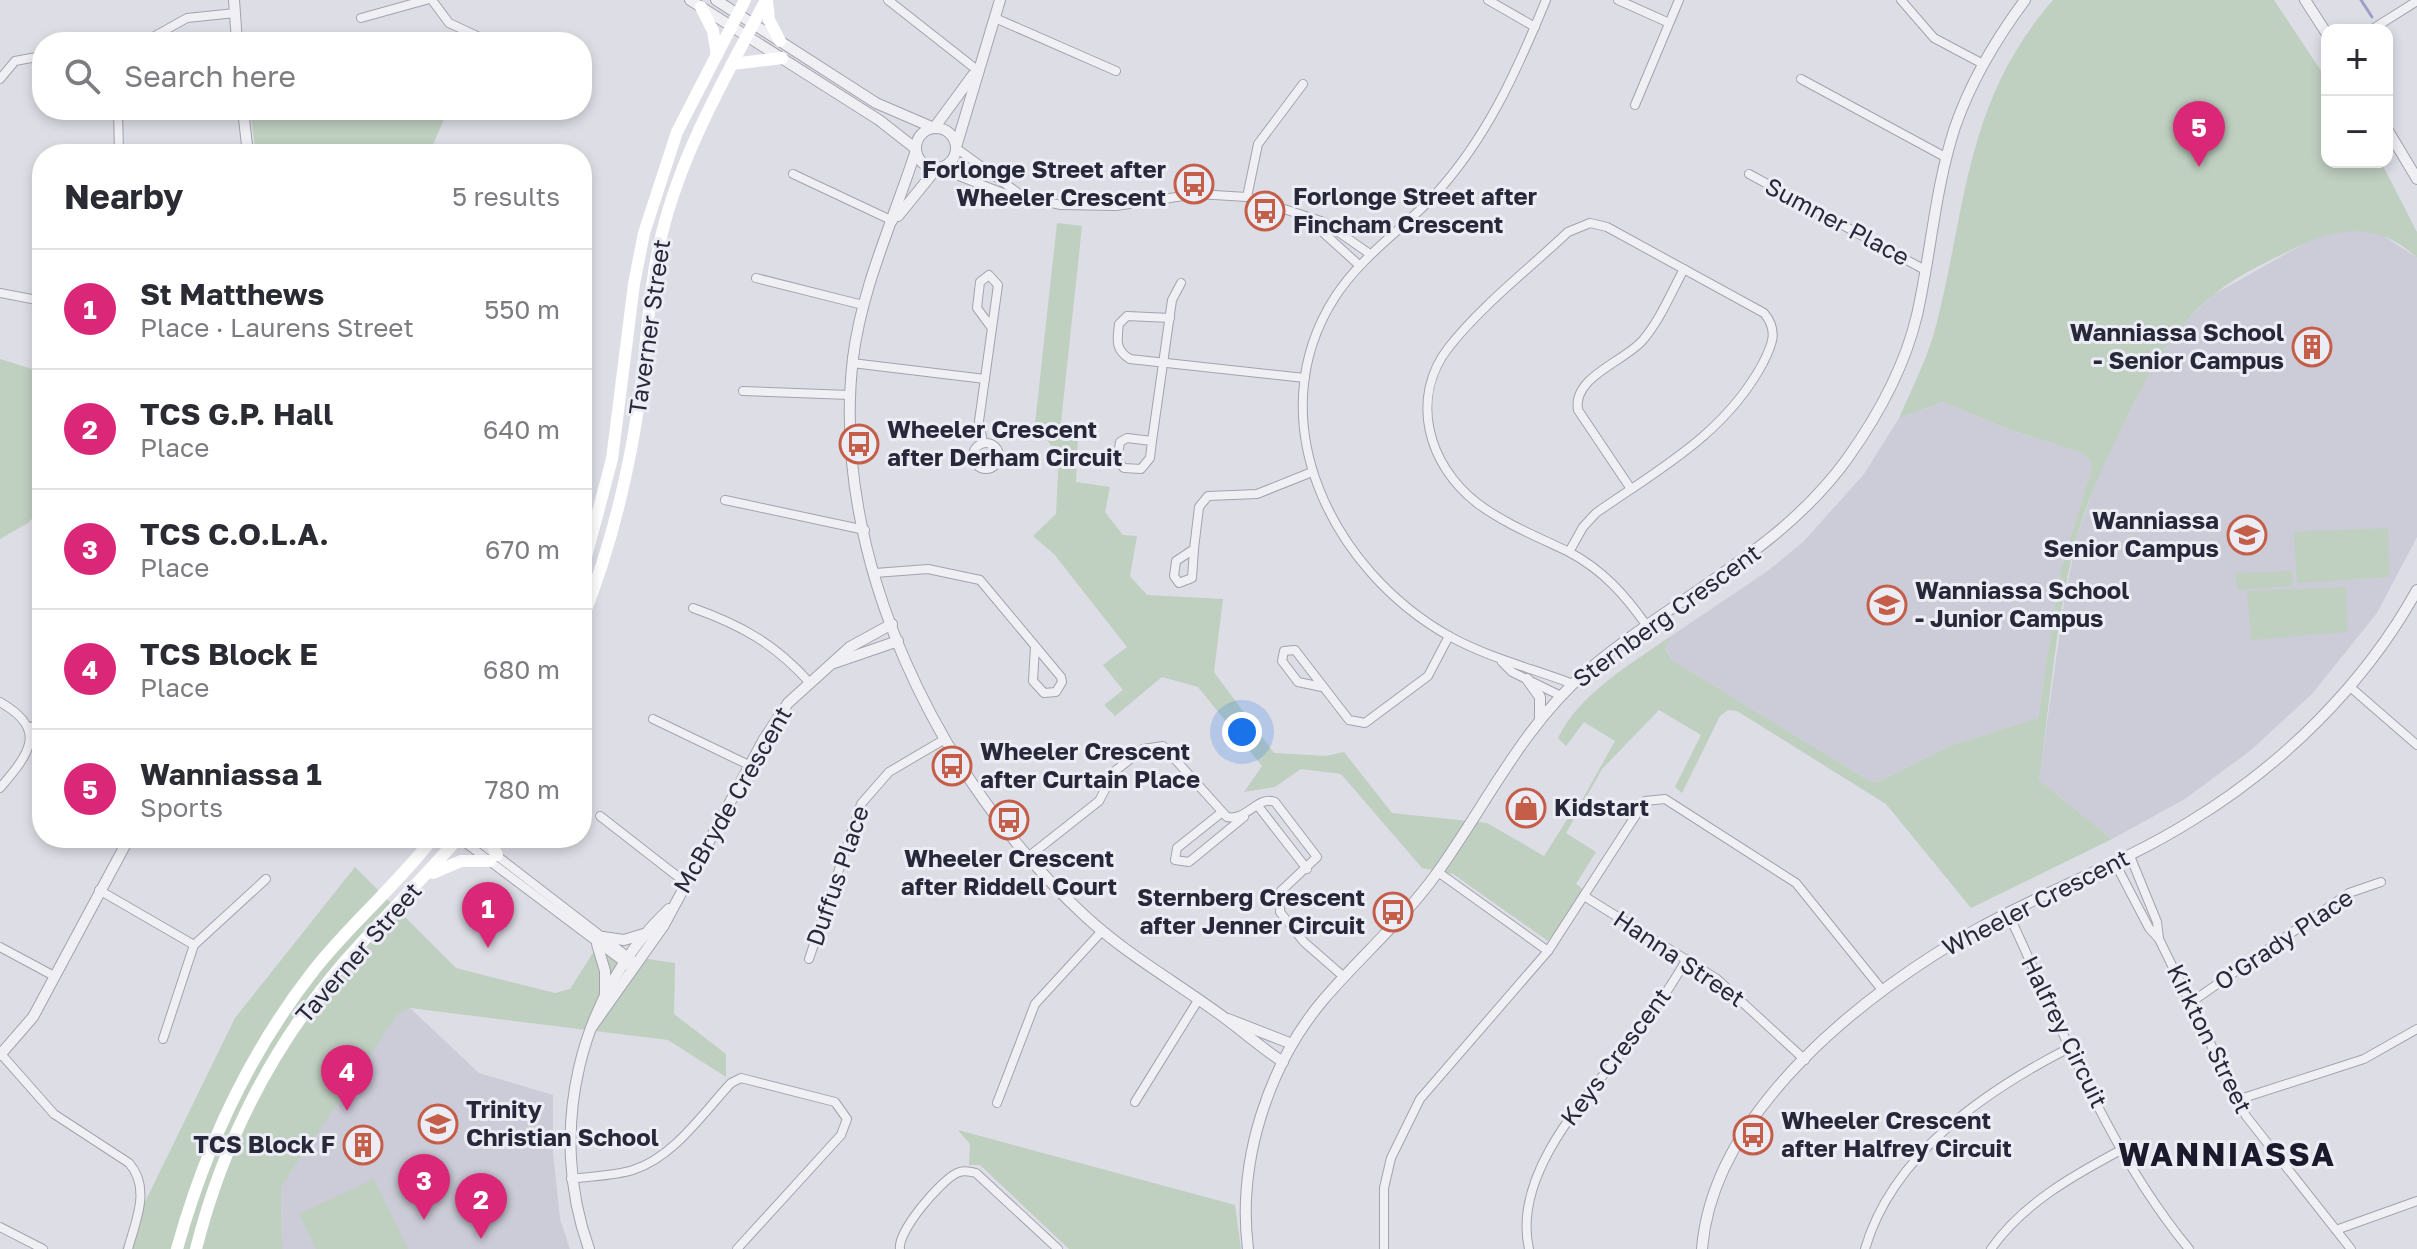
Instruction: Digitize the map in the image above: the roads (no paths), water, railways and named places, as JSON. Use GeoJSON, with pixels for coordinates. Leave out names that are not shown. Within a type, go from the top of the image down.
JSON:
{"type":"FeatureCollection","features":[{"type":"Feature","properties":{"kind":"main road","name":"Taverner Street"},"geometry":{"type":"LineString","coordinates":[[592,534],[612,459],[632,297],[644,233],[677,132],[745,0]]}},
{"type":"Feature","properties":{"kind":"main road","name":"Taverner Street"},"geometry":{"type":"LineString","coordinates":[[592,594],[602,568],[631,455],[651,283],[662,235],[694,139],[766,0]]}},
{"type":"Feature","properties":{"kind":"main road"},"geometry":{"type":"LineString","coordinates":[[766,0],[769,20],[780,41]]}},
{"type":"Feature","properties":{"kind":"main road"},"geometry":{"type":"LineString","coordinates":[[696,3],[713,31],[717,55]]}},
{"type":"Feature","properties":{"kind":"main road"},"geometry":{"type":"LineString","coordinates":[[732,64],[782,58]]}},
{"type":"Feature","properties":{"kind":"main road","name":"Taverner Street"},"geometry":{"type":"LineString","coordinates":[[177,1249],[210,1148],[245,1075],[288,1005],[424,848]]}},
{"type":"Feature","properties":{"kind":"main road","name":"Taverner Street"},"geometry":{"type":"LineString","coordinates":[[196,1249],[219,1172],[255,1092],[299,1019],[369,935],[449,848]]}},
{"type":"Feature","properties":{"kind":"main road"},"geometry":{"type":"LineString","coordinates":[[423,879],[454,863],[494,858],[492,848]]}},
{"type":"Feature","properties":{"kind":"street"},"geometry":{"type":"LineString","coordinates":[[234,0],[236,32]]}},
{"type":"Feature","properties":{"kind":"street"},"geometry":{"type":"LineString","coordinates":[[361,18],[429,0],[449,23],[468,32]]}},
{"type":"Feature","properties":{"kind":"street"},"geometry":{"type":"LineString","coordinates":[[716,0],[735,20]]}},
{"type":"Feature","properties":{"kind":"street"},"geometry":{"type":"LineString","coordinates":[[888,0],[977,70]]}},
{"type":"Feature","properties":{"kind":"street"},"geometry":{"type":"LineString","coordinates":[[893,221],[938,168],[950,161],[1000,0]]}},
{"type":"Feature","properties":{"kind":"street"},"geometry":{"type":"LineString","coordinates":[[1488,0],[1535,27]]}},
{"type":"Feature","properties":{"kind":"street"},"geometry":{"type":"LineString","coordinates":[[1546,0],[1512,81],[1472,150],[1432,198],[1359,265],[1334,298],[1320,326],[1305,378],[1304,438],[1312,472],[1338,529],[1358,558],[1392,596],[1449,636],[1561,696]]}},
{"type":"Feature","properties":{"kind":"street"},"geometry":{"type":"LineString","coordinates":[[1618,0],[1667,22]]}},
{"type":"Feature","properties":{"kind":"street"},"geometry":{"type":"LineString","coordinates":[[1635,105],[1667,22],[1679,0]]}},
{"type":"Feature","properties":{"kind":"street"},"geometry":{"type":"LineString","coordinates":[[1901,0],[1934,38],[1983,64]]}},
{"type":"Feature","properties":{"kind":"street","name":"Sternberg Crescent"},"geometry":{"type":"LineString","coordinates":[[1248,1249],[1250,1167],[1265,1105],[1292,1044],[1344,977],[1438,872],[1540,720],[1561,696],[1647,626],[1790,525],[1845,461],[1870,425],[1894,378],[1911,334],[1947,158],[1966,98],[1983,64],[2025,0]]}},
{"type":"Feature","properties":{"kind":"street"},"geometry":{"type":"LineString","coordinates":[[2305,0],[2321,25]]}},
{"type":"Feature","properties":{"kind":"street"},"geometry":{"type":"LineString","coordinates":[[2381,24],[2417,1]]}},
{"type":"Feature","properties":{"kind":"street"},"geometry":{"type":"LineString","coordinates":[[696,3],[735,20],[782,58],[879,120],[916,150],[923,163],[1003,193],[1076,206],[1116,206],[1197,194],[1247,197],[1324,222],[1370,254]]}},
{"type":"Feature","properties":{"kind":"street"},"geometry":{"type":"LineString","coordinates":[[162,32],[187,18],[235,13]]}},
{"type":"Feature","properties":{"kind":"street"},"geometry":{"type":"LineString","coordinates":[[995,18],[1116,71]]}},
{"type":"Feature","properties":{"kind":"street"},"geometry":{"type":"LineString","coordinates":[[750,30],[780,41],[876,103],[949,133],[956,148],[1022,195]]}},
{"type":"Feature","properties":{"kind":"street"},"geometry":{"type":"LineString","coordinates":[[0,79],[15,61],[32,58]]}},
{"type":"Feature","properties":{"kind":"street"},"geometry":{"type":"LineString","coordinates":[[977,70],[934,128],[920,135],[863,305],[852,363],[852,448],[875,573],[898,641],[945,739],[983,800],[1028,857],[1102,931],[1283,1062]]}},
{"type":"Feature","properties":{"kind":"street"},"geometry":{"type":"LineString","coordinates":[[1801,79],[1947,158]]}},
{"type":"Feature","properties":{"kind":"street"},"geometry":{"type":"LineString","coordinates":[[1247,197],[1258,144],[1303,84]]}},
{"type":"Feature","properties":{"kind":"street"},"geometry":{"type":"LineString","coordinates":[[118,120],[119,144]]}},
{"type":"Feature","properties":{"kind":"street"},"geometry":{"type":"LineString","coordinates":[[244,120],[247,144]]}},
{"type":"Feature","properties":{"kind":"street"},"geometry":{"type":"LineString","coordinates":[[2393,139],[2417,179]]}},
{"type":"Feature","properties":{"kind":"street"},"geometry":{"type":"LineString","coordinates":[[793,174],[893,221]]}},
{"type":"Feature","properties":{"kind":"street","name":"Sumner Place"},"geometry":{"type":"LineString","coordinates":[[1749,174],[1925,270]]}},
{"type":"Feature","properties":{"kind":"street"},"geometry":{"type":"LineString","coordinates":[[1307,218],[1359,265]]}},
{"type":"Feature","properties":{"kind":"street"},"geometry":{"type":"LineString","coordinates":[[1569,552],[1583,527],[1596,513],[1719,425],[1751,385],[1773,343],[1771,322],[1764,313],[1599,224],[1580,225],[1568,232],[1455,340],[1432,375],[1426,414],[1429,432],[1457,483],[1495,515],[1569,552],[1611,582],[1647,626]]}},
{"type":"Feature","properties":{"kind":"street"},"geometry":{"type":"LineString","coordinates":[[1631,489],[1578,410],[1577,400],[1583,386],[1644,338],[1684,269]]}},
{"type":"Feature","properties":{"kind":"street"},"geometry":{"type":"LineString","coordinates":[[983,443],[979,421],[998,285],[989,275],[980,282],[977,308],[991,327]]}},
{"type":"Feature","properties":{"kind":"street"},"geometry":{"type":"LineString","coordinates":[[756,278],[863,305]]}},
{"type":"Feature","properties":{"kind":"street"},"geometry":{"type":"LineString","coordinates":[[1152,441],[1127,438],[1120,442],[1117,461],[1124,468],[1141,469],[1150,458],[1172,300],[1181,283]]}},
{"type":"Feature","properties":{"kind":"street"},"geometry":{"type":"LineString","coordinates":[[0,293],[32,299]]}},
{"type":"Feature","properties":{"kind":"street"},"geometry":{"type":"LineString","coordinates":[[1170,318],[1127,316],[1119,324],[1117,339],[1121,354],[1130,359],[1305,378]]}},
{"type":"Feature","properties":{"kind":"street"},"geometry":{"type":"LineString","coordinates":[[852,363],[985,379]]}},
{"type":"Feature","properties":{"kind":"street"},"geometry":{"type":"LineString","coordinates":[[743,391],[850,395]]}},
{"type":"Feature","properties":{"kind":"street"},"geometry":{"type":"LineString","coordinates":[[1194,549],[1199,507],[1208,496],[1257,494],[1312,472]]}},
{"type":"Feature","properties":{"kind":"street"},"geometry":{"type":"LineString","coordinates":[[725,500],[865,530]]}},
{"type":"Feature","properties":{"kind":"street"},"geometry":{"type":"LineString","coordinates":[[875,573],[928,569],[980,580],[1061,677],[1062,682],[1056,692],[1044,693],[1033,681],[1035,647]]}},
{"type":"Feature","properties":{"kind":"street","name":"Wheeler Crescent"},"geometry":{"type":"LineString","coordinates":[[1702,1249],[1712,1195],[1729,1155],[1756,1117],[1805,1060],[1883,991],[1961,938],[2130,856],[2192,821],[2243,786],[2295,742],[2349,686],[2417,590]]}},
{"type":"Feature","properties":{"kind":"street"},"geometry":{"type":"LineString","coordinates":[[693,608],[757,635],[809,682]]}},
{"type":"Feature","properties":{"kind":"street","name":"McBryde Crescent"},"geometry":{"type":"LineString","coordinates":[[594,1021],[647,933],[686,883],[771,727],[809,682],[850,647],[892,624]]}},
{"type":"Feature","properties":{"kind":"street"},"geometry":{"type":"LineString","coordinates":[[1322,687],[1298,682],[1282,661],[1284,651],[1295,650],[1349,720],[1365,723],[1375,719],[1428,676],[1449,636]]}},
{"type":"Feature","properties":{"kind":"street","name":"McBryde Crescent"},"geometry":{"type":"LineString","coordinates":[[834,663],[898,641]]}},
{"type":"Feature","properties":{"kind":"street"},"geometry":{"type":"LineString","coordinates":[[1502,662],[1521,664],[1573,684]]}},
{"type":"Feature","properties":{"kind":"street"},"geometry":{"type":"LineString","coordinates":[[1527,679],[1540,697],[1540,720]]}},
{"type":"Feature","properties":{"kind":"street"},"geometry":{"type":"LineString","coordinates":[[2349,686],[2417,745]]}},
{"type":"Feature","properties":{"kind":"street"},"geometry":{"type":"LineString","coordinates":[[0,702],[22,717],[28,728],[29,749],[25,759],[0,788]]}},
{"type":"Feature","properties":{"kind":"street"},"geometry":{"type":"LineString","coordinates":[[653,719],[751,766]]}},
{"type":"Feature","properties":{"kind":"street"},"geometry":{"type":"LineString","coordinates":[[28,728],[32,727]]}},
{"type":"Feature","properties":{"kind":"street","name":"Duffus Place"},"geometry":{"type":"LineString","coordinates":[[809,959],[861,804],[889,772],[945,739]]}},
{"type":"Feature","properties":{"kind":"street"},"geometry":{"type":"LineString","coordinates":[[1028,857],[1099,801],[1115,771],[1152,745],[1171,751],[1221,813],[1233,818],[1247,813]]}},
{"type":"Feature","properties":{"kind":"street"},"geometry":{"type":"LineString","coordinates":[[1221,813],[1177,848],[1175,860],[1189,862],[1247,813],[1269,799],[1275,802],[1316,854],[1316,861],[1281,891],[1278,906],[1304,942],[1344,977]]}},
{"type":"Feature","properties":{"kind":"street"},"geometry":{"type":"LineString","coordinates":[[1384,1249],[1384,1188],[1391,1158],[1404,1127],[1429,1085],[1513,995],[1548,951],[1640,805],[1650,799],[1665,799],[1796,883],[1883,991]]}},
{"type":"Feature","properties":{"kind":"street"},"geometry":{"type":"LineString","coordinates":[[1258,806],[1307,869]]}},
{"type":"Feature","properties":{"kind":"street"},"geometry":{"type":"LineString","coordinates":[[600,816],[686,883]]}},
{"type":"Feature","properties":{"kind":"street"},"geometry":{"type":"LineString","coordinates":[[123,848],[33,1017],[0,1054],[54,1114],[129,1163],[137,1172],[142,1194],[128,1249]]}},
{"type":"Feature","properties":{"kind":"street"},"geometry":{"type":"LineString","coordinates":[[476,848],[494,858]]}},
{"type":"Feature","properties":{"kind":"street"},"geometry":{"type":"LineString","coordinates":[[484,848],[631,963]]}},
{"type":"Feature","properties":{"kind":"street","name":"Kirkton Street"},"geometry":{"type":"LineString","coordinates":[[2130,856],[2157,922],[2159,939]]}},
{"type":"Feature","properties":{"kind":"street","name":"Kirkton Street"},"geometry":{"type":"LineString","coordinates":[[2115,863],[2149,928],[2159,939],[2237,1100],[2267,1146],[2351,1249]]}},
{"type":"Feature","properties":{"kind":"street"},"geometry":{"type":"LineString","coordinates":[[1438,872],[1548,951]]}},
{"type":"Feature","properties":{"kind":"street"},"geometry":{"type":"LineString","coordinates":[[163,1039],[194,945],[266,879]]}},
{"type":"Feature","properties":{"kind":"street","name":"O'Grady Place"},"geometry":{"type":"LineString","coordinates":[[2190,1003],[2349,893],[2381,882]]}},
{"type":"Feature","properties":{"kind":"street"},"geometry":{"type":"LineString","coordinates":[[99,890],[194,945]]}},
{"type":"Feature","properties":{"kind":"street","name":"Hanna Street"},"geometry":{"type":"LineString","coordinates":[[1584,896],[1687,959],[1744,1002],[1805,1060]]}},
{"type":"Feature","properties":{"kind":"street","name":"McBryde Crescent"},"geometry":{"type":"LineString","coordinates":[[589,1249],[571,1179],[569,1130],[573,1095],[594,1021],[605,995],[664,925],[670,907]]}},
{"type":"Feature","properties":{"kind":"street","name":"Halfrey Circuit"},"geometry":{"type":"LineString","coordinates":[[2008,913],[2121,1150],[2152,1202],[2185,1248]]}},
{"type":"Feature","properties":{"kind":"street"},"geometry":{"type":"LineString","coordinates":[[997,1103],[1035,1004],[1102,931]]}},
{"type":"Feature","properties":{"kind":"street"},"geometry":{"type":"LineString","coordinates":[[600,940],[622,940],[647,933]]}},
{"type":"Feature","properties":{"kind":"street"},"geometry":{"type":"LineString","coordinates":[[600,940],[605,995]]}},
{"type":"Feature","properties":{"kind":"street"},"geometry":{"type":"LineString","coordinates":[[0,947],[54,976]]}},
{"type":"Feature","properties":{"kind":"street","name":"Keys Crescent"},"geometry":{"type":"LineString","coordinates":[[1529,1249],[1527,1223],[1532,1198],[1556,1138],[1580,1102],[1660,1002],[1687,959]]}},
{"type":"Feature","properties":{"kind":"street"},"geometry":{"type":"LineString","coordinates":[[1135,1102],[1197,1002]]}},
{"type":"Feature","properties":{"kind":"street"},"geometry":{"type":"LineString","coordinates":[[1226,1019],[1292,1044]]}},
{"type":"Feature","properties":{"kind":"street"},"geometry":{"type":"LineString","coordinates":[[2237,1100],[2364,1059],[2417,1029]]}},
{"type":"Feature","properties":{"kind":"street"},"geometry":{"type":"LineString","coordinates":[[1865,1249],[1896,1185],[1925,1149],[1975,1106],[2071,1047]]}},
{"type":"Feature","properties":{"kind":"street"},"geometry":{"type":"LineString","coordinates":[[571,1179],[628,1172],[652,1162],[672,1146],[731,1083],[741,1078],[835,1102],[847,1119],[841,1135],[737,1249]]}},
{"type":"Feature","properties":{"kind":"street"},"geometry":{"type":"LineString","coordinates":[[1991,1249],[2005,1231],[2051,1192],[2121,1150]]}},
{"type":"Feature","properties":{"kind":"street"},"geometry":{"type":"LineString","coordinates":[[900,1249],[904,1228],[952,1176],[964,1171],[976,1173],[1058,1249]]}},
{"type":"Feature","properties":{"kind":"street"},"geometry":{"type":"LineString","coordinates":[[2336,1230],[2417,1201]]}},
{"type":"Feature","properties":{"kind":"street"},"geometry":{"type":"LineString","coordinates":[[0,1227],[43,1249]]}},
{"type":"Feature","properties":{"kind":"waterway"},"geometry":{"type":"LineString","coordinates":[[2361,0],[2372,17]]}},
{"type":"Feature","properties":{"kind":"place","name":"Wanniassa 1"},"geometry":{"type":"Point","coordinates":[2199,167]}},
{"type":"Feature","properties":{"kind":"place","name":"Forlonge Street after Wheeler Crescent"},"geometry":{"type":"Point","coordinates":[1194,184]}},
{"type":"Feature","properties":{"kind":"place","name":"Forlonge Street after Fincham Crescent"},"geometry":{"type":"Point","coordinates":[1265,211]}},
{"type":"Feature","properties":{"kind":"place","name":"Wanniassa School - Senior Campus"},"geometry":{"type":"Point","coordinates":[2312,347]}},
{"type":"Feature","properties":{"kind":"place","name":"Wheeler Crescent after Derham Circuit"},"geometry":{"type":"Point","coordinates":[859,444]}},
{"type":"Feature","properties":{"kind":"place","name":"Wanniassa Senior Campus"},"geometry":{"type":"Point","coordinates":[2247,535]}},
{"type":"Feature","properties":{"kind":"place","name":"Wanniassa School - Junior Campus"},"geometry":{"type":"Point","coordinates":[1887,605]}},
{"type":"Feature","properties":{"kind":"place","name":"Wheeler Crescent after Curtain Place"},"geometry":{"type":"Point","coordinates":[952,766]}},
{"type":"Feature","properties":{"kind":"place","name":"Kidstart"},"geometry":{"type":"Point","coordinates":[1526,808]}},
{"type":"Feature","properties":{"kind":"place","name":"Wheeler Crescent after Riddell Court"},"geometry":{"type":"Point","coordinates":[1009,820]}},
{"type":"Feature","properties":{"kind":"place","name":"Sternberg Crescent after Jenner Circuit"},"geometry":{"type":"Point","coordinates":[1393,912]}},
{"type":"Feature","properties":{"kind":"place","name":"St Matthews"},"geometry":{"type":"Point","coordinates":[488,948]}},
{"type":"Feature","properties":{"kind":"place","name":"TCS Block E"},"geometry":{"type":"Point","coordinates":[347,1111]}},
{"type":"Feature","properties":{"kind":"place","name":"Trinity Christian School"},"geometry":{"type":"Point","coordinates":[438,1124]}},
{"type":"Feature","properties":{"kind":"place","name":"Wheeler Crescent after Halfrey Circuit"},"geometry":{"type":"Point","coordinates":[1753,1135]}},
{"type":"Feature","properties":{"kind":"place","name":"TCS Block F"},"geometry":{"type":"Point","coordinates":[363,1145]}},
{"type":"Feature","properties":{"kind":"place","name":"TCS C.O.L.A."},"geometry":{"type":"Point","coordinates":[424,1220]}},
{"type":"Feature","properties":{"kind":"place","name":"TCS G.P. Hall"},"geometry":{"type":"Point","coordinates":[481,1239]}},
{"type":"Feature","properties":{"kind":"district","name":"WANNIASSA"},"geometry":{"type":"Point","coordinates":[2227,1155]}}]}
